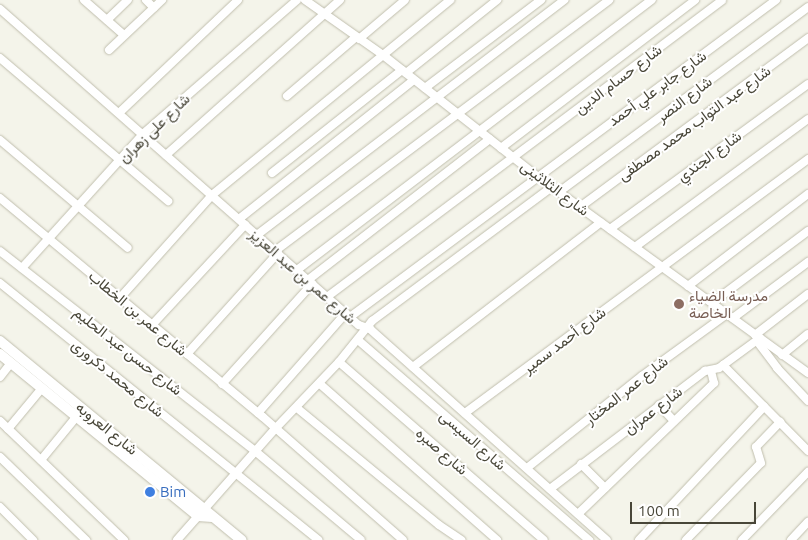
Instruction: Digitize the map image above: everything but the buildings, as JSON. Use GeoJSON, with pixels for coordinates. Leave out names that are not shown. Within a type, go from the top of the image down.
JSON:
{"type":"FeatureCollection","features":[{"type":"Feature","properties":{"kind":"street"},"geometry":{"type":"LineString","coordinates":[[84,0],[124,36]]}},
{"type":"Feature","properties":{"kind":"street"},"geometry":{"type":"LineString","coordinates":[[107,20],[128,0]]}},
{"type":"Feature","properties":{"kind":"street"},"geometry":{"type":"LineString","coordinates":[[146,0],[154,8]]}},
{"type":"Feature","properties":{"kind":"street"},"geometry":{"type":"LineString","coordinates":[[109,50],[162,0]]}},
{"type":"Feature","properties":{"kind":"street"},"geometry":{"type":"LineString","coordinates":[[119,113],[238,0]]}},
{"type":"Feature","properties":{"kind":"street","name":"شارع على زهران"},"geometry":{"type":"LineString","coordinates":[[22,268],[143,134],[298,0]]}},
{"type":"Feature","properties":{"kind":"street","name":"شارع الثلاثينى"},"geometry":{"type":"LineString","coordinates":[[305,0],[322,15],[383,55],[537,176],[730,316],[757,338],[808,373]]}},
{"type":"Feature","properties":{"kind":"street"},"geometry":{"type":"LineString","coordinates":[[166,155],[340,0]]}},
{"type":"Feature","properties":{"kind":"street"},"geometry":{"type":"LineString","coordinates":[[287,96],[405,0]]}},
{"type":"Feature","properties":{"kind":"street"},"geometry":{"type":"LineString","coordinates":[[120,298],[212,195],[450,0]]}},
{"type":"Feature","properties":{"kind":"street"},"geometry":{"type":"LineString","coordinates":[[272,173],[497,0]]}},
{"type":"Feature","properties":{"kind":"street"},"geometry":{"type":"LineString","coordinates":[[425,88],[541,0]]}},
{"type":"Feature","properties":{"kind":"street"},"geometry":{"type":"LineString","coordinates":[[257,235],[564,0]]}},
{"type":"Feature","properties":{"kind":"street"},"geometry":{"type":"LineString","coordinates":[[186,354],[276,252],[609,0]]}},
{"type":"Feature","properties":{"kind":"street"},"geometry":{"type":"LineString","coordinates":[[297,270],[652,0]]}},
{"type":"Feature","properties":{"kind":"street"},"geometry":{"type":"LineString","coordinates":[[501,148],[696,0]]}},
{"type":"Feature","properties":{"kind":"street","name":"شارع حسام الدين"},"geometry":{"type":"LineString","coordinates":[[327,297],[722,0]]}},
{"type":"Feature","properties":{"kind":"street","name":"شارع جابر علي أحمد"},"geometry":{"type":"LineString","coordinates":[[258,413],[348,315],[776,0]]}},
{"type":"Feature","properties":{"kind":"street","name":"شارع النصر"},"geometry":{"type":"LineString","coordinates":[[177,540],[274,430],[320,384],[376,318],[808,7]]}},
{"type":"Feature","properties":{"kind":"street","name":"شارع عمر بن عبد العزيز"},"geometry":{"type":"LineString","coordinates":[[0,9],[359,325],[368,328],[413,367],[607,540]]}},
{"type":"Feature","properties":{"kind":"street","name":"شارع عبد التواب محمد مصطفى"},"geometry":{"type":"LineString","coordinates":[[580,207],[808,38]]}},
{"type":"Feature","properties":{"kind":"street"},"geometry":{"type":"LineString","coordinates":[[0,58],[168,201]]}},
{"type":"Feature","properties":{"kind":"street"},"geometry":{"type":"LineString","coordinates":[[239,219],[414,80]]}},
{"type":"Feature","properties":{"kind":"street","name":"شارع الجندي"},"geometry":{"type":"LineString","coordinates":[[610,229],[808,84]]}},
{"type":"Feature","properties":{"kind":"street"},"geometry":{"type":"LineString","coordinates":[[635,247],[808,119]]}},
{"type":"Feature","properties":{"kind":"street"},"geometry":{"type":"LineString","coordinates":[[222,384],[310,282],[490,139]]}},
{"type":"Feature","properties":{"kind":"street"},"geometry":{"type":"LineString","coordinates":[[0,140],[128,248]]}},
{"type":"Feature","properties":{"kind":"street","name":"شارع أحمد سمير"},"geometry":{"type":"LineString","coordinates":[[465,414],[808,160]]}},
{"type":"Feature","properties":{"kind":"street"},"geometry":{"type":"LineString","coordinates":[[688,286],[808,194]]}},
{"type":"Feature","properties":{"kind":"street","name":"شارع عمر بن الخطاب"},"geometry":{"type":"LineString","coordinates":[[0,198],[258,413],[274,430],[403,540]]}},
{"type":"Feature","properties":{"kind":"street"},"geometry":{"type":"LineString","coordinates":[[413,367],[601,222]]}},
{"type":"Feature","properties":{"kind":"street"},"geometry":{"type":"LineString","coordinates":[[152,325],[246,225]]}},
{"type":"Feature","properties":{"kind":"street"},"geometry":{"type":"LineString","coordinates":[[712,303],[808,231]]}},
{"type":"Feature","properties":{"kind":"street","name":"شارع حسن عبد الحليم"},"geometry":{"type":"LineString","coordinates":[[0,251],[255,451],[361,540]]}},
{"type":"Feature","properties":{"kind":"street","name":"شارع عمر المختار"},"geometry":{"type":"LineString","coordinates":[[528,468],[642,376],[808,262]]}},
{"type":"Feature","properties":{"kind":"street","name":"شارع محمد دكرورى"},"geometry":{"type":"LineString","coordinates":[[0,283],[318,540]]}},
{"type":"Feature","properties":{"kind":"street"},"geometry":{"type":"LineString","coordinates":[[808,294],[757,338],[776,368],[808,401]]}},
{"type":"Feature","properties":{"kind":"street"},"geometry":{"type":"LineString","coordinates":[[782,355],[808,334]]}},
{"type":"Feature","properties":{"kind":"street","name":"شارع عمران"},"geometry":{"type":"LineString","coordinates":[[550,489],[658,405],[705,371],[711,371],[723,365],[757,338]]}},
{"type":"Feature","properties":{"kind":"street","name":"شارع السيسى"},"geometry":{"type":"LineString","coordinates":[[358,340],[589,540]]}},
{"type":"Feature","properties":{"kind":"street","name":"شارع العروبه"},"geometry":{"type":"LineString","coordinates":[[0,341],[202,512]]}},
{"type":"Feature","properties":{"kind":"street","name":"شارع العروبه"},"geometry":{"type":"LineString","coordinates":[[0,354],[76,416],[202,512]]}},
{"type":"Feature","properties":{"kind":"street","name":"شارع صبره"},"geometry":{"type":"LineString","coordinates":[[339,362],[544,540]]}},
{"type":"Feature","properties":{"kind":"street"},"geometry":{"type":"LineString","coordinates":[[0,377],[11,363]]}},
{"type":"Feature","properties":{"kind":"street"},"geometry":{"type":"LineString","coordinates":[[723,365],[808,451]]}},
{"type":"Feature","properties":{"kind":"street"},"geometry":{"type":"LineString","coordinates":[[578,514],[714,383],[715,376],[711,371]]}},
{"type":"Feature","properties":{"kind":"street"},"geometry":{"type":"LineString","coordinates":[[320,384],[497,540]]}},
{"type":"Feature","properties":{"kind":"street"},"geometry":{"type":"LineString","coordinates":[[8,429],[42,388]]}},
{"type":"Feature","properties":{"kind":"street"},"geometry":{"type":"LineString","coordinates":[[658,405],[674,421]]}},
{"type":"Feature","properties":{"kind":"street"},"geometry":{"type":"LineString","coordinates":[[639,540],[764,407]]}},
{"type":"Feature","properties":{"kind":"street"},"geometry":{"type":"LineString","coordinates":[[297,408],[439,525],[461,540]]}},
{"type":"Feature","properties":{"kind":"street"},"geometry":{"type":"LineString","coordinates":[[41,460],[76,416]]}},
{"type":"Feature","properties":{"kind":"street"},"geometry":{"type":"LineString","coordinates":[[0,421],[124,540]]}},
{"type":"Feature","properties":{"kind":"street"},"geometry":{"type":"LineString","coordinates":[[686,540],[760,463],[756,447],[780,422]]}},
{"type":"Feature","properties":{"kind":"street"},"geometry":{"type":"LineString","coordinates":[[0,458],[86,540]]}},
{"type":"Feature","properties":{"kind":"street"},"geometry":{"type":"LineString","coordinates":[[581,464],[605,488]]}},
{"type":"Feature","properties":{"kind":"street"},"geometry":{"type":"LineString","coordinates":[[742,540],[808,472]]}},
{"type":"Feature","properties":{"kind":"street"},"geometry":{"type":"LineString","coordinates":[[0,507],[33,540]]}},
{"type":"Feature","properties":{"kind":"street"},"geometry":{"type":"LineString","coordinates":[[202,512],[212,517],[241,540]]}},
{"type":"Feature","properties":{"kind":"street"},"geometry":{"type":"LineString","coordinates":[[791,540],[808,522]]}},
{"type":"Feature","properties":{"kind":"place","name":"مدرسة الضياء الخاصة"},"geometry":{"type":"Point","coordinates":[679,304]}},
{"type":"Feature","properties":{"kind":"place","name":"Bim"},"geometry":{"type":"Point","coordinates":[150,492]}}]}
